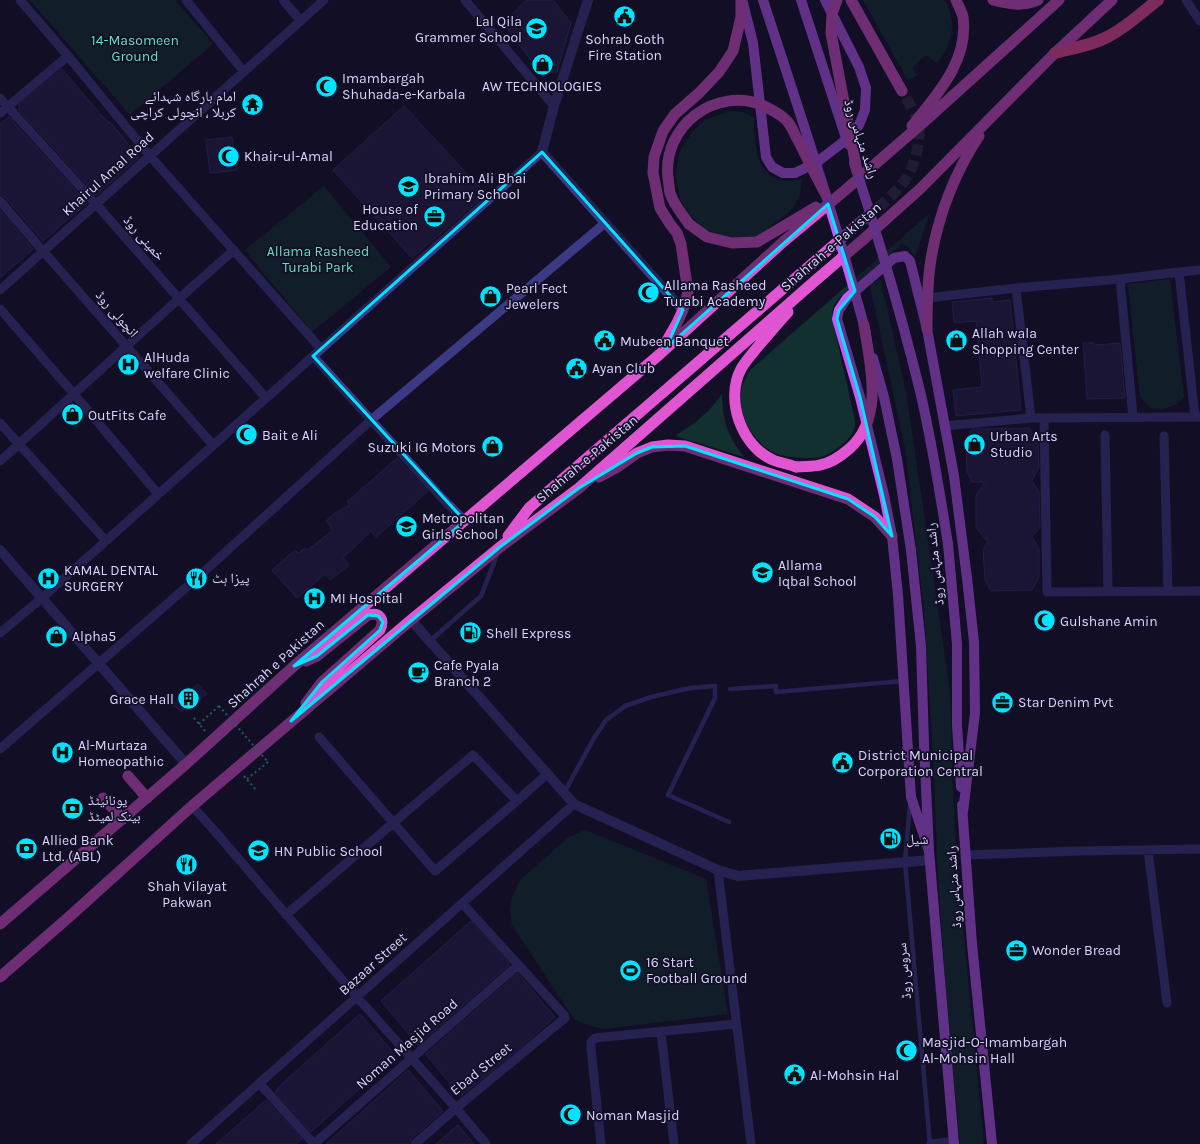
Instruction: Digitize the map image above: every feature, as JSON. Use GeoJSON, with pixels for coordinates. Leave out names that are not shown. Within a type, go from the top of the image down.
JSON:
{"type":"FeatureCollection","features":[{"type":"Feature","properties":{"kind":"highway"},"geometry":{"type":"LineString","coordinates":[[660,354],[683,310],[688,292],[681,244],[677,233],[660,208],[653,173],[654,157],[663,131],[675,114],[699,93],[719,72],[733,51],[741,17],[742,0]]}},
{"type":"Feature","properties":{"kind":"highway"},"geometry":{"type":"LineString","coordinates":[[837,0],[832,14],[831,33],[857,170]]}},
{"type":"Feature","properties":{"kind":"highway"},"geometry":{"type":"LineString","coordinates":[[850,0],[902,91]]}},
{"type":"Feature","properties":{"kind":"highway"},"geometry":{"type":"LineString","coordinates":[[895,146],[943,86],[956,64],[963,42],[963,16],[956,0]]}},
{"type":"Feature","properties":{"kind":"highway"},"geometry":{"type":"LineString","coordinates":[[993,0],[1010,4],[1032,3],[1038,0]]}},
{"type":"Feature","properties":{"kind":"highway"},"geometry":{"type":"LineString","coordinates":[[660,354],[783,242],[843,192],[1059,0]]}},
{"type":"Feature","properties":{"kind":"highway","name":"Shahrah-e-Pakistan"},"geometry":{"type":"LineString","coordinates":[[500,547],[579,488],[920,189],[1055,53],[1112,0]]}},
{"type":"Feature","properties":{"kind":"highway"},"geometry":{"type":"LineString","coordinates":[[1055,53],[1084,46],[1110,36],[1158,0]]}},
{"type":"Feature","properties":{"kind":"highway"},"geometry":{"type":"LineString","coordinates":[[825,193],[788,121],[774,111],[754,102],[729,100],[710,106],[692,118],[679,132],[670,150],[667,170],[670,192],[676,205],[689,224],[707,237],[732,243],[757,242],[843,192]]}},
{"type":"Feature","properties":{"kind":"highway"},"geometry":{"type":"LineString","coordinates":[[927,329],[927,298],[931,258],[940,220],[954,183],[972,147],[994,114]]}},
{"type":"Feature","properties":{"kind":"highway"},"geometry":{"type":"LineString","coordinates":[[0,977],[192,806],[411,620],[500,547],[529,508],[865,218]]}},
{"type":"Feature","properties":{"kind":"highway"},"geometry":{"type":"LineString","coordinates":[[816,280],[753,352],[741,369],[735,388],[735,407],[740,426],[756,448],[772,460],[796,467],[821,465],[840,457],[856,443],[867,425],[872,403],[872,381],[864,325]]}},
{"type":"Feature","properties":{"kind":"highway","name":"Shahrah e Pakistan"},"geometry":{"type":"LineString","coordinates":[[0,924],[186,764],[294,666],[660,354]]}},
{"type":"Feature","properties":{"kind":"highway"},"geometry":{"type":"LineString","coordinates":[[579,488],[616,468],[637,453],[652,447],[668,445],[685,446],[848,499],[875,517],[892,536]]}},
{"type":"Feature","properties":{"kind":"highway"},"geometry":{"type":"LineString","coordinates":[[291,721],[322,682],[380,630],[382,620],[373,614],[368,615],[317,656],[294,666]]}},
{"type":"Feature","properties":{"kind":"highway"},"geometry":{"type":"LineString","coordinates":[[128,776],[147,798]]}},
{"type":"Feature","properties":{"kind":"highway"},"geometry":{"type":"LineString","coordinates":[[103,798],[123,819]]}},
{"type":"Feature","properties":{"kind":"main road"},"geometry":{"type":"LineString","coordinates":[[742,0],[753,43],[766,157],[772,167],[783,173],[795,173],[817,162],[842,143],[859,125],[865,110],[866,88],[858,67],[825,0]]}},
{"type":"Feature","properties":{"kind":"main road","name":"راشد منہاس روڈ"},"geometry":{"type":"LineString","coordinates":[[763,0],[825,193],[864,325],[884,397],[897,459],[911,550],[921,646],[929,855],[954,1143]]}},
{"type":"Feature","properties":{"kind":"main road","name":"راشد منہاس روڈ"},"geometry":{"type":"LineString","coordinates":[[801,0],[857,170],[889,274],[920,392],[934,456],[948,544],[957,644],[957,725],[962,812],[972,944],[992,1144]]}},
{"type":"Feature","properties":{"kind":"main road"},"geometry":{"type":"LineString","coordinates":[[929,855],[911,797],[898,596],[892,536],[884,495],[860,397],[838,319],[838,310],[847,298],[894,258],[905,256],[910,261],[927,329],[955,484],[974,642],[975,713],[962,812]]}},
{"type":"Feature","properties":{"kind":"street"},"geometry":{"type":"LineString","coordinates":[[20,0],[150,156],[321,349]]}},
{"type":"Feature","properties":{"kind":"street"},"geometry":{"type":"LineString","coordinates":[[186,0],[244,72]]}},
{"type":"Feature","properties":{"kind":"street"},"geometry":{"type":"LineString","coordinates":[[283,0],[301,21]]}},
{"type":"Feature","properties":{"kind":"street","name":"Khairul Amal Road"},"geometry":{"type":"LineString","coordinates":[[0,290],[324,0]]}},
{"type":"Feature","properties":{"kind":"street"},"geometry":{"type":"LineString","coordinates":[[465,0],[554,106]]}},
{"type":"Feature","properties":{"kind":"street"},"geometry":{"type":"LineString","coordinates":[[0,633],[42,598],[542,152],[554,106],[588,0]]}},
{"type":"Feature","properties":{"kind":"street"},"geometry":{"type":"LineString","coordinates":[[1186,0],[1200,21]]}},
{"type":"Feature","properties":{"kind":"street"},"geometry":{"type":"LineString","coordinates":[[0,113],[68,56]]}},
{"type":"Feature","properties":{"kind":"street","name":"خمینی روڈ"},"geometry":{"type":"LineString","coordinates":[[0,98],[96,204],[266,398]]}},
{"type":"Feature","properties":{"kind":"street"},"geometry":{"type":"LineString","coordinates":[[542,152],[683,310]]}},
{"type":"Feature","properties":{"kind":"street","name":"انچولی روڈ"},"geometry":{"type":"LineString","coordinates":[[0,201],[213,445]]}},
{"type":"Feature","properties":{"kind":"street"},"geometry":{"type":"LineString","coordinates":[[0,749],[197,578],[371,420],[605,223]]}},
{"type":"Feature","properties":{"kind":"street"},"geometry":{"type":"LineString","coordinates":[[0,461],[234,250]]}},
{"type":"Feature","properties":{"kind":"street"},"geometry":{"type":"LineString","coordinates":[[927,298],[1200,270]]}},
{"type":"Feature","properties":{"kind":"street"},"geometry":{"type":"LineString","coordinates":[[944,426],[1031,418],[1198,417],[1179,272]]}},
{"type":"Feature","properties":{"kind":"street"},"geometry":{"type":"LineString","coordinates":[[1120,279],[1133,417]]}},
{"type":"Feature","properties":{"kind":"street"},"geometry":{"type":"LineString","coordinates":[[1016,288],[1031,418]]}},
{"type":"Feature","properties":{"kind":"street"},"geometry":{"type":"LineString","coordinates":[[0,309],[158,494]]}},
{"type":"Feature","properties":{"kind":"street"},"geometry":{"type":"LineString","coordinates":[[313,356],[442,498],[465,521]]}},
{"type":"Feature","properties":{"kind":"street"},"geometry":{"type":"LineString","coordinates":[[1044,418],[1047,592],[1200,591]]}},
{"type":"Feature","properties":{"kind":"street"},"geometry":{"type":"LineString","coordinates":[[0,423],[106,541]]}},
{"type":"Feature","properties":{"kind":"street"},"geometry":{"type":"LineString","coordinates":[[1105,435],[1108,591]]}},
{"type":"Feature","properties":{"kind":"street"},"geometry":{"type":"LineString","coordinates":[[1164,436],[1168,591]]}},
{"type":"Feature","properties":{"kind":"street"},"geometry":{"type":"LineString","coordinates":[[0,550],[186,764]]}},
{"type":"Feature","properties":{"kind":"street"},"geometry":{"type":"LineString","coordinates":[[411,620],[574,804],[718,870],[738,876],[905,862],[929,855]]}},
{"type":"Feature","properties":{"kind":"street"},"geometry":{"type":"LineString","coordinates":[[319,737],[435,871],[547,774]]}},
{"type":"Feature","properties":{"kind":"street"},"geometry":{"type":"LineString","coordinates":[[286,915],[473,755],[517,801]]}},
{"type":"Feature","properties":{"kind":"street","name":"Bazaar Street"},"geometry":{"type":"LineString","coordinates":[[192,1144],[574,804]]}},
{"type":"Feature","properties":{"kind":"street"},"geometry":{"type":"LineString","coordinates":[[192,806],[486,1144]]}},
{"type":"Feature","properties":{"kind":"street"},"geometry":{"type":"LineString","coordinates":[[966,855],[1200,849]]}},
{"type":"Feature","properties":{"kind":"street"},"geometry":{"type":"LineString","coordinates":[[1148,850],[1167,1003]]}},
{"type":"Feature","properties":{"kind":"street"},"geometry":{"type":"LineString","coordinates":[[718,870],[751,1144]]}},
{"type":"Feature","properties":{"kind":"street"},"geometry":{"type":"LineString","coordinates":[[462,903],[518,965]]}},
{"type":"Feature","properties":{"kind":"street","name":"Ebad Street"},"geometry":{"type":"LineString","coordinates":[[415,1144],[565,1018],[564,1015],[518,965]]}},
{"type":"Feature","properties":{"kind":"street","name":"Noman Masjid Road"},"geometry":{"type":"LineString","coordinates":[[314,1144],[518,965]]}},
{"type":"Feature","properties":{"kind":"street"},"geometry":{"type":"LineString","coordinates":[[601,1144],[590,1049],[591,1042],[595,1038],[736,1024]]}},
{"type":"Feature","properties":{"kind":"street"},"geometry":{"type":"LineString","coordinates":[[661,1032],[674,1144]]}},
{"type":"Feature","properties":{"kind":"street"},"geometry":{"type":"LineString","coordinates":[[260,1084],[314,1144]]}},
{"type":"Feature","properties":{"kind":"street"},"geometry":{"type":"LineString","coordinates":[[931,1144],[954,1143]]}},
{"type":"Feature","properties":{"kind":"lane"},"geometry":{"type":"LineString","coordinates":[[430,641],[481,596],[500,547]]}},
{"type":"Feature","properties":{"kind":"lane"},"geometry":{"type":"LineString","coordinates":[[730,689],[776,686],[776,692],[903,681]]}},
{"type":"Feature","properties":{"kind":"lane"},"geometry":{"type":"LineString","coordinates":[[564,793],[594,738],[606,720],[625,706],[651,697],[690,688],[715,686],[714,698],[668,795],[729,822]]}},
{"type":"Feature","properties":{"kind":"lane","name":"سروس روڈ"},"geometry":{"type":"LineString","coordinates":[[911,797],[905,862],[931,1144]]}},
{"type":"Feature","properties":{"kind":"path"},"geometry":{"type":"LineString","coordinates":[[199,724],[219,706],[268,762],[247,779]]}},
{"type":"Feature","properties":{"kind":"path"},"geometry":{"type":"LineString","coordinates":[[194,718],[212,740]]}},
{"type":"Feature","properties":{"kind":"path"},"geometry":{"type":"LineString","coordinates":[[237,768],[257,791]]}},
{"type":"Feature","properties":{"kind":"highlighted area"},"geometry":{"type":"Polygon","coordinates":[[[542,152],[683,310],[666,348],[828,204],[855,291],[839,310],[837,319],[860,397],[892,536],[875,517],[848,499],[685,446],[652,447],[637,453],[579,488],[500,547],[291,721],[322,682],[380,630],[383,622],[378,616],[368,615],[317,656],[294,666],[465,521],[313,356],[542,152]]]}},
{"type":"Feature","properties":{"kind":"green space","name":"14-Masomeen Ground"},"geometry":{"type":"Polygon","coordinates":[[[30,0],[175,0],[213,44],[130,115],[30,0]]]}},
{"type":"Feature","properties":{"kind":"green space"},"geometry":{"type":"Polygon","coordinates":[[[863,0],[944,0],[951,15],[952,24],[946,49],[937,63],[926,55],[912,68],[917,75],[908,80],[863,0]]]}},
{"type":"Feature","properties":{"kind":"green space"},"geometry":{"type":"Polygon","coordinates":[[[728,111],[742,112],[754,118],[754,135],[757,153],[764,169],[770,175],[787,181],[802,178],[800,195],[793,208],[756,237],[738,238],[707,230],[689,213],[681,201],[676,177],[678,158],[682,147],[694,130],[704,121],[728,111]]]}},
{"type":"Feature","properties":{"kind":"green space","name":"Allama Rasheed Turabi Park"},"geometry":{"type":"Polygon","coordinates":[[[324,186],[391,267],[312,332],[245,250],[324,186]]]}},
{"type":"Feature","properties":{"kind":"green space"},"geometry":{"type":"Polygon","coordinates":[[[929,214],[915,257],[909,248],[902,244],[839,298],[833,307],[832,317],[855,421],[852,434],[840,446],[830,453],[817,458],[790,457],[774,453],[767,449],[752,432],[743,414],[741,401],[742,387],[750,370],[929,214]]]}},
{"type":"Feature","properties":{"kind":"green space"},"geometry":{"type":"Polygon","coordinates":[[[880,278],[906,392],[950,691],[957,866],[984,1144],[960,1144],[946,990],[938,877],[933,755],[924,609],[905,448],[870,285],[880,278]]]}},
{"type":"Feature","properties":{"kind":"green space"},"geometry":{"type":"Polygon","coordinates":[[[1170,279],[1184,397],[1176,405],[1162,409],[1151,408],[1140,397],[1128,284],[1170,279]]]}},
{"type":"Feature","properties":{"kind":"green space"},"geometry":{"type":"Polygon","coordinates":[[[722,394],[723,413],[727,428],[744,457],[675,436],[697,421],[710,409],[722,394]]]}},
{"type":"Feature","properties":{"kind":"green space","name":"16 Start Football Ground"},"geometry":{"type":"Polygon","coordinates":[[[585,830],[706,879],[728,1014],[604,1029],[587,1025],[574,1019],[512,925],[510,911],[512,897],[520,880],[569,837],[585,830]]]}},
{"type":"Feature","properties":{"kind":"building"},"geometry":{"type":"Polygon","coordinates":[[[527,0],[553,0],[571,23],[557,72],[540,72],[503,23],[527,0]]]}},
{"type":"Feature","properties":{"kind":"building"},"geometry":{"type":"Polygon","coordinates":[[[62,69],[101,115],[109,123],[110,122],[139,157],[97,195],[18,109],[20,107],[18,105],[62,69]]]}},
{"type":"Feature","properties":{"kind":"building"},"geometry":{"type":"Polygon","coordinates":[[[404,106],[486,194],[412,258],[333,170],[404,106]]]}},
{"type":"Feature","properties":{"kind":"building"},"geometry":{"type":"Polygon","coordinates":[[[9,117],[87,203],[43,241],[5,197],[0,195],[0,124],[9,117]]]}},
{"type":"Feature","properties":{"kind":"building"},"geometry":{"type":"Polygon","coordinates":[[[232,137],[237,170],[210,173],[206,140],[232,137]]]}},
{"type":"Feature","properties":{"kind":"building"},"geometry":{"type":"Polygon","coordinates":[[[0,210],[33,249],[0,278],[0,210]]]}},
{"type":"Feature","properties":{"kind":"building"},"geometry":{"type":"Polygon","coordinates":[[[992,298],[992,302],[1010,300],[1021,410],[956,416],[953,390],[982,387],[976,321],[954,323],[952,302],[992,298]]]}},
{"type":"Feature","properties":{"kind":"building"},"geometry":{"type":"Polygon","coordinates":[[[1083,343],[1094,343],[1094,345],[1120,343],[1125,398],[1087,399],[1083,343]]]}},
{"type":"Feature","properties":{"kind":"building"},"geometry":{"type":"Polygon","coordinates":[[[1029,428],[1038,443],[1039,467],[1032,481],[1039,492],[1040,528],[1032,537],[1039,549],[1039,577],[1032,590],[991,591],[985,580],[983,549],[988,542],[976,527],[976,495],[985,482],[972,482],[967,471],[966,441],[972,429],[1029,428]]]}},
{"type":"Feature","properties":{"kind":"building"},"geometry":{"type":"Polygon","coordinates":[[[397,458],[428,491],[376,537],[371,531],[343,558],[349,565],[330,580],[325,574],[297,598],[272,570],[295,550],[298,553],[306,548],[308,550],[333,530],[326,521],[335,513],[350,505],[347,502],[397,458]]]}},
{"type":"Feature","properties":{"kind":"building","name":"Grace Hall"},"geometry":{"type":"Polygon","coordinates":[[[198,684],[207,694],[182,711],[172,705],[198,684]]]}},
{"type":"Feature","properties":{"kind":"building"},"geometry":{"type":"Polygon","coordinates":[[[471,921],[510,964],[418,1045],[381,1001],[471,921]]]}},
{"type":"Feature","properties":{"kind":"building"},"geometry":{"type":"Polygon","coordinates":[[[518,973],[555,1017],[461,1096],[426,1054],[518,973]]]}},
{"type":"Feature","properties":{"kind":"building"},"geometry":{"type":"Polygon","coordinates":[[[360,1014],[396,1056],[311,1132],[275,1092],[360,1014]]]}},
{"type":"Feature","properties":{"kind":"building"},"geometry":{"type":"Polygon","coordinates":[[[408,1070],[443,1111],[411,1139],[408,1144],[326,1144],[408,1070]]]}},
{"type":"Feature","properties":{"kind":"building"},"geometry":{"type":"Polygon","coordinates":[[[266,1100],[302,1139],[296,1144],[216,1144],[266,1100]]]}},
{"type":"Feature","properties":{"kind":"building"},"geometry":{"type":"Polygon","coordinates":[[[458,1125],[474,1144],[436,1144],[451,1131],[458,1125]]]}},
{"type":"Feature","properties":{"kind":"tunnel"},"geometry":{"type":"LineString","coordinates":[[865,218],[884,203],[899,188],[906,179],[915,158],[919,139],[919,124],[915,113],[902,91]]}},
{"type":"Feature","properties":{"kind":"place","name":"Sohrab Goth Fire Station"},"geometry":{"type":"Point","coordinates":[625,17]}},
{"type":"Feature","properties":{"kind":"place","name":"Lal Qila Grammer School"},"geometry":{"type":"Point","coordinates":[537,29]}},
{"type":"Feature","properties":{"kind":"place","name":"AW TECHNOLOGIES"},"geometry":{"type":"Point","coordinates":[542,64]}},
{"type":"Feature","properties":{"kind":"place","name":"Imambargah Shuhada-e-Karbala"},"geometry":{"type":"Point","coordinates":[327,86]}},
{"type":"Feature","properties":{"kind":"place","name":"امام بارگاہ شہدائے کربلا ، انچولی کراچی"},"geometry":{"type":"Point","coordinates":[252,104]}},
{"type":"Feature","properties":{"kind":"place","name":"Khair-ul-Amal"},"geometry":{"type":"Point","coordinates":[229,156]}},
{"type":"Feature","properties":{"kind":"place","name":"Ibrahim Ali Bhai Primary School"},"geometry":{"type":"Point","coordinates":[409,186]}},
{"type":"Feature","properties":{"kind":"place","name":"House of Education"},"geometry":{"type":"Point","coordinates":[434,217]}},
{"type":"Feature","properties":{"kind":"place","name":"Allama Rasheed Turabi Academy"},"geometry":{"type":"Point","coordinates":[648,293]}},
{"type":"Feature","properties":{"kind":"place","name":"Pearl Fect Jewelers"},"geometry":{"type":"Point","coordinates":[491,296]}},
{"type":"Feature","properties":{"kind":"place","name":"Mubeen Banquet"},"geometry":{"type":"Point","coordinates":[605,341]}},
{"type":"Feature","properties":{"kind":"place","name":"Allah wala Shopping Center"},"geometry":{"type":"Point","coordinates":[957,341]}},
{"type":"Feature","properties":{"kind":"place","name":"AlHuda welfare Clinic"},"geometry":{"type":"Point","coordinates":[129,365]}},
{"type":"Feature","properties":{"kind":"place","name":"Ayan Club"},"geometry":{"type":"Point","coordinates":[576,368]}},
{"type":"Feature","properties":{"kind":"place","name":"OutFits Cafe"},"geometry":{"type":"Point","coordinates":[72,415]}},
{"type":"Feature","properties":{"kind":"place","name":"Bait e Ali"},"geometry":{"type":"Point","coordinates":[246,435]}},
{"type":"Feature","properties":{"kind":"place","name":"Urban Arts Studio"},"geometry":{"type":"Point","coordinates":[975,444]}},
{"type":"Feature","properties":{"kind":"place","name":"Suzuki IG Motors"},"geometry":{"type":"Point","coordinates":[492,447]}},
{"type":"Feature","properties":{"kind":"place","name":"Metropolitan Girls School"},"geometry":{"type":"Point","coordinates":[406,526]}},
{"type":"Feature","properties":{"kind":"place","name":"Allama Iqbal School"},"geometry":{"type":"Point","coordinates":[763,573]}},
{"type":"Feature","properties":{"kind":"place","name":"KAMAL DENTAL SURGERY"},"geometry":{"type":"Point","coordinates":[48,578]}},
{"type":"Feature","properties":{"kind":"place","name":"پیزا ہٹ"},"geometry":{"type":"Point","coordinates":[197,578]}},
{"type":"Feature","properties":{"kind":"place","name":"MI Hospital"},"geometry":{"type":"Point","coordinates":[314,598]}},
{"type":"Feature","properties":{"kind":"place","name":"Gulshane Amin"},"geometry":{"type":"Point","coordinates":[1045,621]}},
{"type":"Feature","properties":{"kind":"place","name":"Shell Express"},"geometry":{"type":"Point","coordinates":[471,633]}},
{"type":"Feature","properties":{"kind":"place","name":"Alpha5"},"geometry":{"type":"Point","coordinates":[57,636]}},
{"type":"Feature","properties":{"kind":"place","name":"Cafe Pyala Branch 2"},"geometry":{"type":"Point","coordinates":[418,673]}},
{"type":"Feature","properties":{"kind":"place","name":"Grace Hall"},"geometry":{"type":"Point","coordinates":[189,699]}},
{"type":"Feature","properties":{"kind":"place","name":"Star Denim Pvt"},"geometry":{"type":"Point","coordinates":[1002,702]}},
{"type":"Feature","properties":{"kind":"place","name":"Al-Murtaza Homeopathic"},"geometry":{"type":"Point","coordinates":[63,753]}},
{"type":"Feature","properties":{"kind":"place","name":"District Municipal Corporation Central"},"geometry":{"type":"Point","coordinates":[842,763]}},
{"type":"Feature","properties":{"kind":"place","name":"یونائیٹڈ بینک لمیٹڈ"},"geometry":{"type":"Point","coordinates":[72,808]}},
{"type":"Feature","properties":{"kind":"place","name":"شیل"},"geometry":{"type":"Point","coordinates":[890,839]}},
{"type":"Feature","properties":{"kind":"place","name":"Allied Bank Ltd. (ABL)"},"geometry":{"type":"Point","coordinates":[27,848]}},
{"type":"Feature","properties":{"kind":"place","name":"HN Public School"},"geometry":{"type":"Point","coordinates":[258,851]}},
{"type":"Feature","properties":{"kind":"place","name":"Shah Vilayat Pakwan"},"geometry":{"type":"Point","coordinates":[187,864]}},
{"type":"Feature","properties":{"kind":"place","name":"Wonder Bread"},"geometry":{"type":"Point","coordinates":[1017,950]}},
{"type":"Feature","properties":{"kind":"place","name":"16 Start Football Ground"},"geometry":{"type":"Point","coordinates":[631,970]}},
{"type":"Feature","properties":{"kind":"place","name":"Masjid-O-Imambargah Al-Mohsin Hall"},"geometry":{"type":"Point","coordinates":[907,1050]}},
{"type":"Feature","properties":{"kind":"place","name":"Al-Mohsin Hal"},"geometry":{"type":"Point","coordinates":[795,1075]}},
{"type":"Feature","properties":{"kind":"place","name":"Noman Masjid"},"geometry":{"type":"Point","coordinates":[570,1115]}}]}
